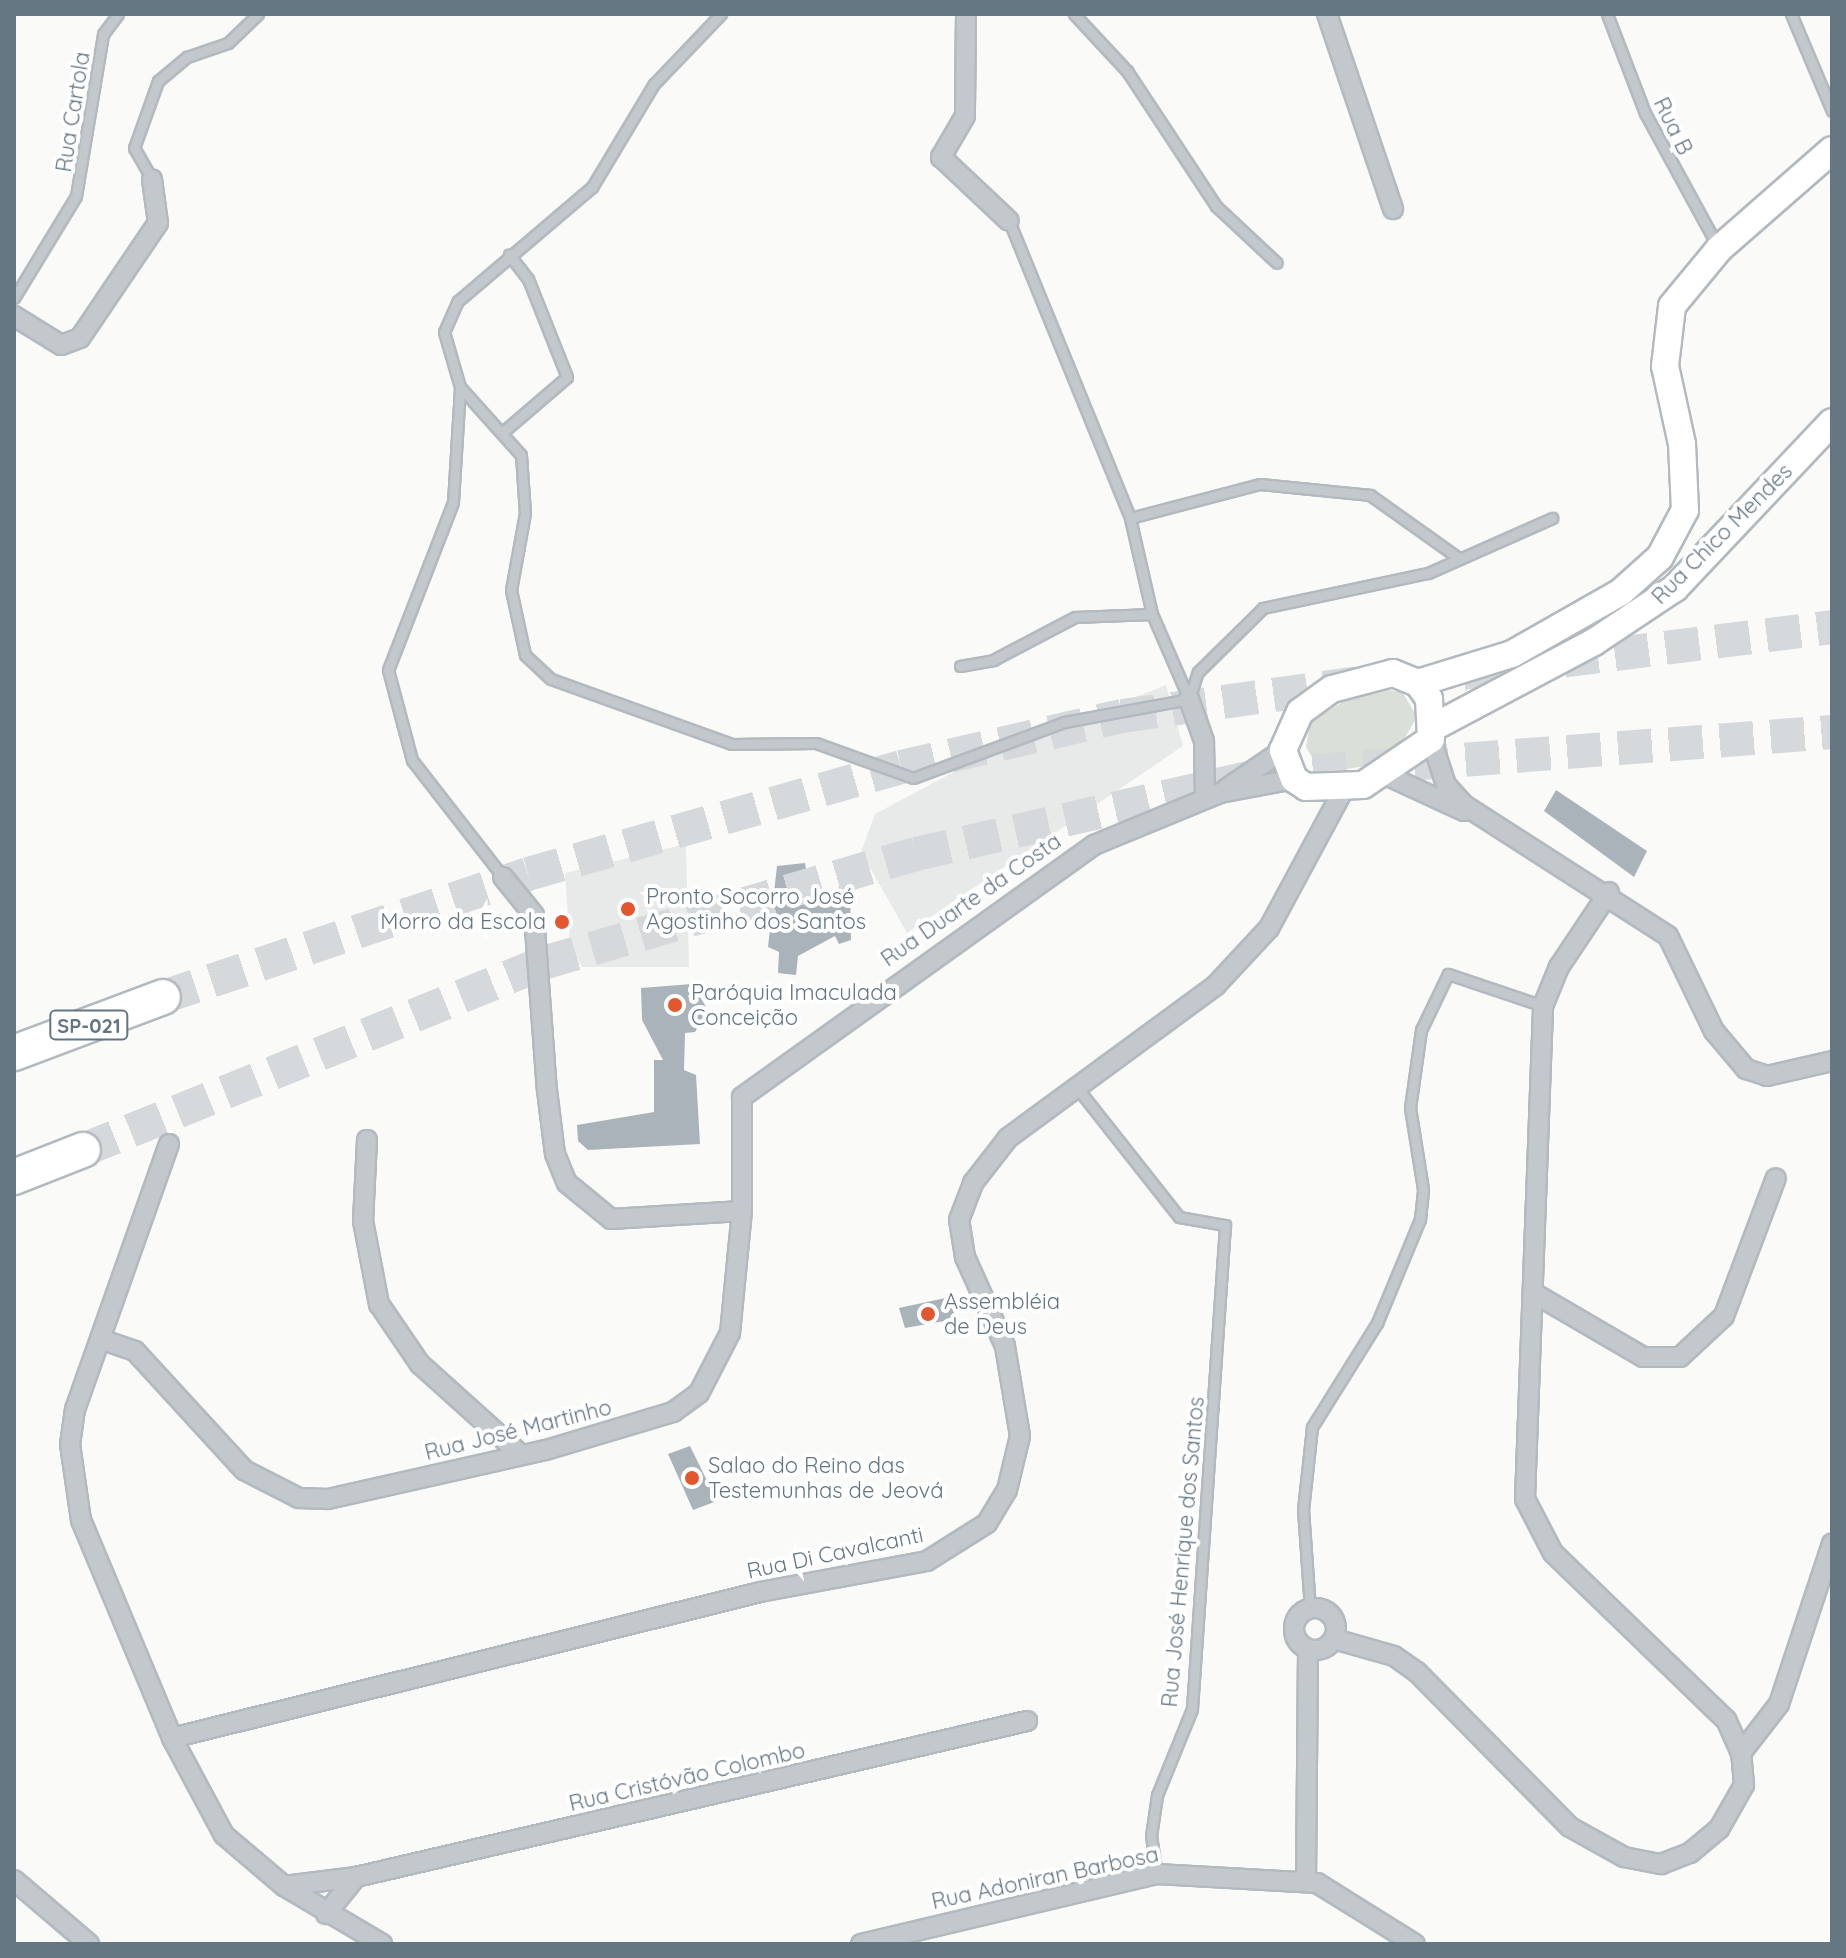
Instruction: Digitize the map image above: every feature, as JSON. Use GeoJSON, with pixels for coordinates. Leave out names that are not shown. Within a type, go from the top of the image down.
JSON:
{"type":"FeatureCollection","features":[{"type":"Feature","properties":{"kind":"highway","name":"SP-021"},"geometry":{"type":"LineString","coordinates":[[14,1053],[163,997]]}},
{"type":"Feature","properties":{"kind":"highway"},"geometry":{"type":"LineString","coordinates":[[14,1177],[83,1150]]}},
{"type":"Feature","properties":{"kind":"street"},"geometry":{"type":"LineString","coordinates":[[966,14],[965,116],[941,157],[1009,221]]}},
{"type":"Feature","properties":{"kind":"street"},"geometry":{"type":"LineString","coordinates":[[1327,14],[1393,209]]}},
{"type":"Feature","properties":{"kind":"street","name":"Rua Chico Mendes"},"geometry":{"type":"LineString","coordinates":[[1418,683],[1512,654],[1621,592],[1660,557],[1685,510],[1665,332],[1672,306],[1719,249],[1832,150]]}},
{"type":"Feature","properties":{"kind":"street"},"geometry":{"type":"LineString","coordinates":[[14,316],[61,345],[80,338],[158,223],[152,179]]}},
{"type":"Feature","properties":{"kind":"street","name":"Rua Chico Mendes"},"geometry":{"type":"LineString","coordinates":[[1433,733],[1594,642],[1675,588],[1832,422]]}},
{"type":"Feature","properties":{"kind":"street"},"geometry":{"type":"LineString","coordinates":[[1433,733],[1386,775],[1344,789],[1306,787],[1294,779],[1283,750],[1300,712],[1332,689],[1393,673],[1418,683],[1433,733],[1446,785],[1485,820]]}},
{"type":"Feature","properties":{"kind":"street"},"geometry":{"type":"LineString","coordinates":[[1189,699],[1204,741],[1213,796]]}},
{"type":"Feature","properties":{"kind":"street","name":"Rua Duarte da Costa"},"geometry":{"type":"LineString","coordinates":[[1213,796],[1283,750]]}},
{"type":"Feature","properties":{"kind":"street"},"geometry":{"type":"LineString","coordinates":[[1386,775],[1485,820],[1609,892],[1668,936],[1714,1031],[1746,1069],[1767,1076],[1832,1061]]}},
{"type":"Feature","properties":{"kind":"street","name":"Rua Duarte da Costa"},"geometry":{"type":"LineString","coordinates":[[742,1097],[1040,877],[1094,845],[1213,796],[1294,779]]}},
{"type":"Feature","properties":{"kind":"street","name":"Rua Di Cavalcanti"},"geometry":{"type":"LineString","coordinates":[[172,1738],[760,1592],[927,1561],[961,1543],[987,1523],[1007,1490],[1020,1436],[1005,1346],[974,1287],[959,1220],[973,1183],[1008,1138],[1216,985],[1269,928],[1344,789]]}},
{"type":"Feature","properties":{"kind":"street"},"geometry":{"type":"LineString","coordinates":[[503,877],[534,915],[547,1090],[555,1154],[567,1183],[611,1219],[742,1211]]}},
{"type":"Feature","properties":{"kind":"street"},"geometry":{"type":"LineString","coordinates":[[1308,1650],[1334,1639],[1394,1656],[1417,1672],[1570,1827],[1624,1857],[1661,1864],[1690,1853],[1719,1829],[1744,1785],[1741,1753],[1703,1690],[1534,1527],[1522,1470],[1537,1295],[1543,1006],[1559,967],[1609,892]]}},
{"type":"Feature","properties":{"kind":"street","name":"Rua José Martinho"},"geometry":{"type":"LineString","coordinates":[[100,1339],[135,1351],[244,1470],[299,1498],[328,1499],[648,1422],[699,1393],[730,1333],[742,1211],[742,1097]]}},
{"type":"Feature","properties":{"kind":"street"},"geometry":{"type":"LineString","coordinates":[[367,1140],[363,1221],[379,1304],[420,1364],[521,1455]]}},
{"type":"Feature","properties":{"kind":"street"},"geometry":{"type":"LineString","coordinates":[[169,1144],[75,1409],[72,1476],[92,1556],[172,1738],[224,1835],[284,1886],[326,1914],[382,1944]]}},
{"type":"Feature","properties":{"kind":"street"},"geometry":{"type":"LineString","coordinates":[[1537,1295],[1643,1357],[1680,1357],[1724,1316],[1776,1178]]}},
{"type":"Feature","properties":{"kind":"street"},"geometry":{"type":"LineString","coordinates":[[1741,1753],[1779,1704],[1832,1544]]}},
{"type":"Feature","properties":{"kind":"street"},"geometry":{"type":"LineString","coordinates":[[1306,1881],[1308,1650],[1293,1631],[1310,1609],[1333,1618],[1334,1639]]}},
{"type":"Feature","properties":{"kind":"street","name":"Rua Cristóvão Colombo"},"geometry":{"type":"LineString","coordinates":[[284,1886],[356,1877],[1027,1721]]}},
{"type":"Feature","properties":{"kind":"street","name":"Rua Adoniran Barbosa"},"geometry":{"type":"LineString","coordinates":[[861,1944],[1157,1874],[1306,1881],[1365,1907],[1415,1944]]}},
{"type":"Feature","properties":{"kind":"street"},"geometry":{"type":"LineString","coordinates":[[326,1914],[356,1877]]}},
{"type":"Feature","properties":{"kind":"street"},"geometry":{"type":"LineString","coordinates":[[14,1880],[89,1944]]}},
{"type":"Feature","properties":{"kind":"lane","name":"Rua Cartola"},"geometry":{"type":"LineString","coordinates":[[14,298],[76,196],[103,34],[118,14]]}},
{"type":"Feature","properties":{"kind":"lane"},"geometry":{"type":"LineString","coordinates":[[152,179],[134,148],[158,81],[187,57],[228,43],[258,14]]}},
{"type":"Feature","properties":{"kind":"lane"},"geometry":{"type":"LineString","coordinates":[[503,877],[412,760],[388,670],[453,502],[460,387],[444,332],[449,314],[509,255],[592,187],[654,84],[721,14]]}},
{"type":"Feature","properties":{"kind":"lane"},"geometry":{"type":"LineString","coordinates":[[1074,14],[1127,71],[1216,206],[1277,263]]}},
{"type":"Feature","properties":{"kind":"lane","name":"Rua B"},"geometry":{"type":"LineString","coordinates":[[1607,14],[1645,113],[1719,249]]}},
{"type":"Feature","properties":{"kind":"lane"},"geometry":{"type":"LineString","coordinates":[[1791,14],[1832,111]]}},
{"type":"Feature","properties":{"kind":"lane"},"geometry":{"type":"LineString","coordinates":[[1009,221],[1130,518],[1152,614],[1189,699]]}},
{"type":"Feature","properties":{"kind":"lane"},"geometry":{"type":"LineString","coordinates":[[504,431],[567,377],[528,279],[509,255]]}},
{"type":"Feature","properties":{"kind":"lane"},"geometry":{"type":"LineString","coordinates":[[460,387],[504,431],[521,455],[525,513],[511,590],[525,655],[551,679],[676,728],[732,744],[837,747],[913,778],[1064,722],[1189,699]]}},
{"type":"Feature","properties":{"kind":"lane"},"geometry":{"type":"LineString","coordinates":[[1130,518],[1260,484],[1370,495],[1460,559]]}},
{"type":"Feature","properties":{"kind":"lane"},"geometry":{"type":"LineString","coordinates":[[1189,699],[1198,672],[1263,608],[1428,573],[1552,518]]}},
{"type":"Feature","properties":{"kind":"lane"},"geometry":{"type":"LineString","coordinates":[[960,666],[993,660],[1075,617],[1152,614]]}},
{"type":"Feature","properties":{"kind":"lane"},"geometry":{"type":"LineString","coordinates":[[1310,1609],[1303,1510],[1312,1427],[1377,1323],[1420,1219],[1423,1189],[1410,1108],[1421,1030],[1448,974],[1543,1006]]}},
{"type":"Feature","properties":{"kind":"lane","name":"Rua José Henrique dos Santos"},"geometry":{"type":"LineString","coordinates":[[1078,1089],[1179,1217],[1225,1225],[1192,1709],[1157,1795],[1151,1836],[1157,1874]]}},
{"type":"Feature","properties":{"kind":"shaded area"},"geometry":{"type":"Polygon","coordinates":[[[1166,685],[1183,746],[907,933],[861,852],[875,814],[978,759],[1166,685]]]}},
{"type":"Feature","properties":{"kind":"shaded area"},"geometry":{"type":"Polygon","coordinates":[[[1389,690],[1403,693],[1417,717],[1400,746],[1366,766],[1340,770],[1315,762],[1306,747],[1310,722],[1354,695],[1389,690]]]}},
{"type":"Feature","properties":{"kind":"shaded area","name":"Pronto Socorro José Agostinho dos Santos"},"geometry":{"type":"Polygon","coordinates":[[[686,844],[689,967],[582,967],[570,945],[565,873],[686,844]]]}},
{"type":"Feature","properties":{"kind":"building"},"geometry":{"type":"Polygon","coordinates":[[[1556,790],[1647,851],[1634,877],[1544,811],[1556,790]]]}},
{"type":"Feature","properties":{"kind":"building"},"geometry":{"type":"Polygon","coordinates":[[[805,863],[810,897],[850,884],[851,940],[839,944],[835,936],[798,956],[796,975],[778,973],[779,952],[768,947],[777,866],[805,863]]]}},
{"type":"Feature","properties":{"kind":"building"},"geometry":{"type":"Polygon","coordinates":[[[692,984],[708,1010],[695,1032],[685,1033],[684,1070],[696,1075],[700,1144],[588,1150],[578,1141],[577,1125],[654,1112],[654,1060],[663,1060],[642,1020],[641,988],[692,984]]]}},
{"type":"Feature","properties":{"kind":"building","name":"Assembléia de Deus"},"geometry":{"type":"Polygon","coordinates":[[[950,1297],[956,1319],[905,1328],[899,1308],[950,1297]]]}},
{"type":"Feature","properties":{"kind":"building","name":"Salao do Reino das Testemunhas de Jeová"},"geometry":{"type":"Polygon","coordinates":[[[690,1446],[717,1501],[693,1510],[668,1454],[690,1446]]]}},
{"type":"Feature","properties":{"kind":"tunnel"},"geometry":{"type":"LineString","coordinates":[[1463,673],[1832,627]]}},
{"type":"Feature","properties":{"kind":"tunnel"},"geometry":{"type":"LineString","coordinates":[[163,997],[528,874],[901,767],[1122,716],[1359,683]]}},
{"type":"Feature","properties":{"kind":"tunnel"},"geometry":{"type":"LineString","coordinates":[[83,1150],[543,963],[916,854],[1262,775],[1832,732]]}},
{"type":"Feature","properties":{"kind":"place","name":"Pronto Socorro José Agostinho dos Santos"},"geometry":{"type":"Point","coordinates":[628,909]}},
{"type":"Feature","properties":{"kind":"place","name":"Morro da Escola"},"geometry":{"type":"Point","coordinates":[562,922]}},
{"type":"Feature","properties":{"kind":"place","name":"Paróquia Imaculada Conceição"},"geometry":{"type":"Point","coordinates":[675,1005]}},
{"type":"Feature","properties":{"kind":"place","name":"Assembléia de Deus"},"geometry":{"type":"Point","coordinates":[928,1314]}},
{"type":"Feature","properties":{"kind":"place","name":"Salao do Reino das Testemunhas de Jeová"},"geometry":{"type":"Point","coordinates":[692,1478]}}]}
